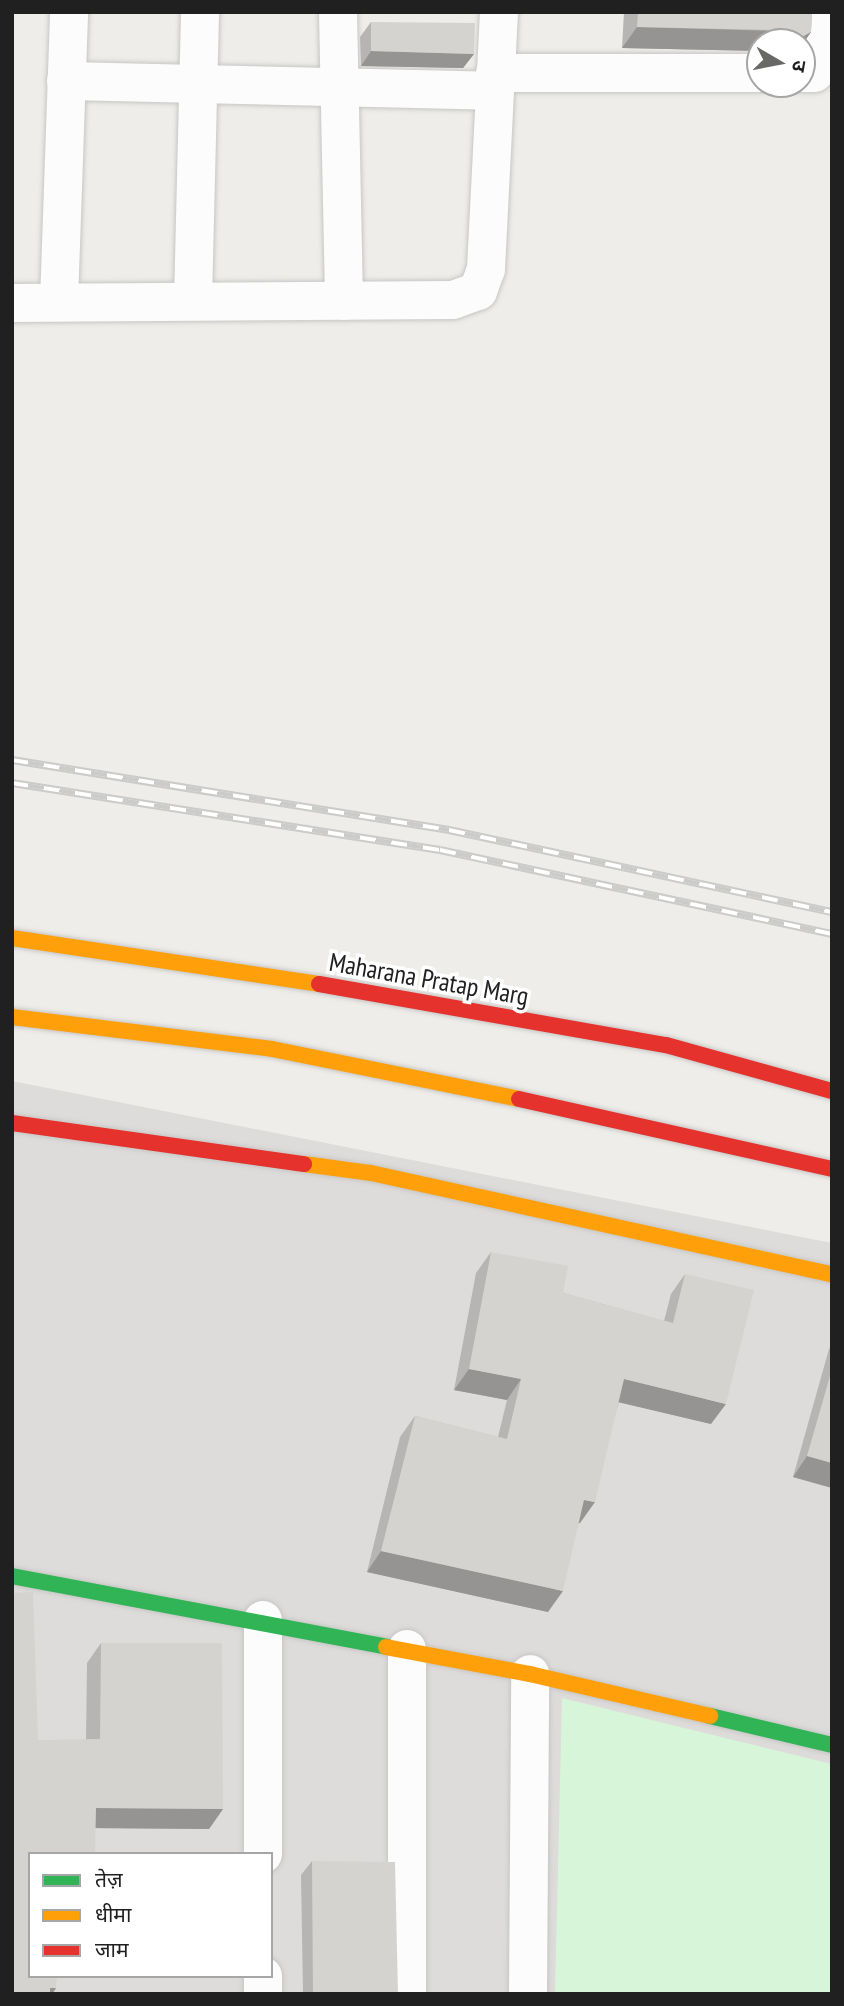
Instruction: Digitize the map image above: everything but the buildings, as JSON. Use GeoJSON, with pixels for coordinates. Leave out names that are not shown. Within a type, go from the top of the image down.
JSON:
{"type":"FeatureCollection","features":[{"type":"Feature","properties":{"kind":"street"},"geometry":{"type":"LineString","coordinates":[[59,302],[69,12]]}},
{"type":"Feature","properties":{"kind":"street"},"geometry":{"type":"LineString","coordinates":[[193,301],[200,12]]}},
{"type":"Feature","properties":{"kind":"street"},"geometry":{"type":"LineString","coordinates":[[338,12],[344,301]]}},
{"type":"Feature","properties":{"kind":"street"},"geometry":{"type":"LineString","coordinates":[[12,303],[453,300],[478,291],[484,283],[499,12]]}},
{"type":"Feature","properties":{"kind":"street"},"geometry":{"type":"LineString","coordinates":[[816,71],[823,64],[827,12]]}},
{"type":"Feature","properties":{"kind":"street"},"geometry":{"type":"LineString","coordinates":[[66,82],[340,87],[746,73]]}},
{"type":"Feature","properties":{"kind":"street","name":"Maharana Pratap Marg"},"geometry":{"type":"LineString","coordinates":[[12,938],[288,979],[666,1045],[832,1091]]}},
{"type":"Feature","properties":{"kind":"street"},"geometry":{"type":"LineString","coordinates":[[12,1017],[272,1049],[650,1126],[832,1169]]}},
{"type":"Feature","properties":{"kind":"street"},"geometry":{"type":"LineString","coordinates":[[12,1123],[371,1173],[832,1274]]}},
{"type":"Feature","properties":{"kind":"street"},"geometry":{"type":"LineString","coordinates":[[12,1576],[264,1620],[530,1674],[832,1745]]}},
{"type":"Feature","properties":{"kind":"street"},"geometry":{"type":"LineString","coordinates":[[263,1852],[264,1620]]}},
{"type":"Feature","properties":{"kind":"street"},"geometry":{"type":"LineString","coordinates":[[407,1649],[407,1994]]}},
{"type":"Feature","properties":{"kind":"street"},"geometry":{"type":"LineString","coordinates":[[528,1994],[530,1674]]}},
{"type":"Feature","properties":{"kind":"shaded area"},"geometry":{"type":"Polygon","coordinates":[[[12,1081],[832,1243],[832,1994],[12,1994],[12,1081]]]}},
{"type":"Feature","properties":{"kind":"green space"},"geometry":{"type":"Polygon","coordinates":[[[562,1698],[832,1764],[832,1994],[555,1994],[562,1698]]]}},
{"type":"Feature","properties":{"kind":"railway"},"geometry":{"type":"LineString","coordinates":[[12,760],[449,830],[832,912]]}},
{"type":"Feature","properties":{"kind":"railway"},"geometry":{"type":"LineString","coordinates":[[12,783],[440,850],[832,934]]}},
{"type":"Feature","properties":{"kind":"traffic: fast"},"geometry":{"type":"LineString","coordinates":[[12,1576],[386,1647]]}},
{"type":"Feature","properties":{"kind":"traffic: fast"},"geometry":{"type":"LineString","coordinates":[[710,1716],[832,1745]]}},
{"type":"Feature","properties":{"kind":"traffic: slow"},"geometry":{"type":"LineString","coordinates":[[12,938],[319,984]]}},
{"type":"Feature","properties":{"kind":"traffic: slow"},"geometry":{"type":"LineString","coordinates":[[12,1017],[272,1049],[519,1099]]}},
{"type":"Feature","properties":{"kind":"traffic: slow"},"geometry":{"type":"LineString","coordinates":[[304,1164],[371,1173],[832,1274]]}},
{"type":"Feature","properties":{"kind":"traffic: slow"},"geometry":{"type":"LineString","coordinates":[[386,1647],[530,1674],[710,1716]]}},
{"type":"Feature","properties":{"kind":"traffic: jam"},"geometry":{"type":"LineString","coordinates":[[319,984],[666,1045],[832,1091]]}},
{"type":"Feature","properties":{"kind":"traffic: jam"},"geometry":{"type":"LineString","coordinates":[[519,1099],[832,1169]]}},
{"type":"Feature","properties":{"kind":"traffic: jam"},"geometry":{"type":"LineString","coordinates":[[12,1123],[304,1164]]}}]}
